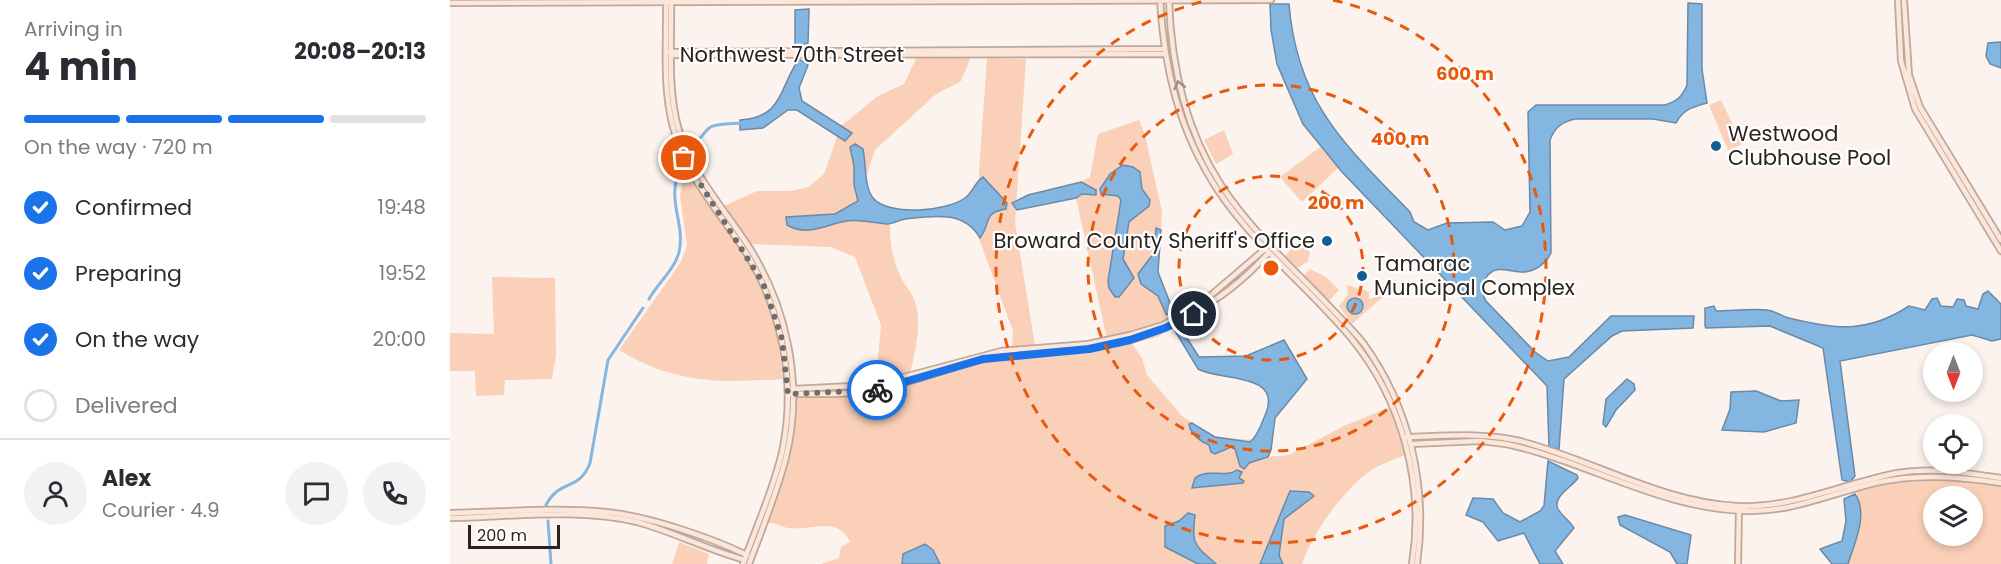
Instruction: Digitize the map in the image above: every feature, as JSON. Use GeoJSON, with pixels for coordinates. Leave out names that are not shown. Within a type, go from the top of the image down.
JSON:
{"type":"FeatureCollection","features":[{"type":"Feature","properties":{"kind":"street"},"geometry":{"type":"LineString","coordinates":[[1160,0],[1164,52],[1174,98],[1199,158],[1227,204],[1267,250],[1343,329],[1369,362],[1407,437]]}},
{"type":"Feature","properties":{"kind":"street"},"geometry":{"type":"LineString","coordinates":[[1169,0],[1176,75],[1188,120],[1198,144],[1230,198],[1364,344],[1390,389],[1408,444],[1416,510],[1412,564]]}},
{"type":"Feature","properties":{"kind":"street"},"geometry":{"type":"LineString","coordinates":[[450,3],[1271,0]]}},
{"type":"Feature","properties":{"kind":"street"},"geometry":{"type":"LineString","coordinates":[[1898,0],[1900,60],[1915,109],[2001,251]]}},
{"type":"Feature","properties":{"kind":"street"},"geometry":{"type":"LineString","coordinates":[[1904,0],[1909,75],[1920,107],[2001,240]]}},
{"type":"Feature","properties":{"kind":"street"},"geometry":{"type":"LineString","coordinates":[[669,1],[669,110],[679,146],[698,183],[763,283],[782,339],[790,391],[786,455],[747,560]]}},
{"type":"Feature","properties":{"kind":"street","name":"Northwest 70th Street"},"geometry":{"type":"LineString","coordinates":[[670,53],[1164,52]]}},
{"type":"Feature","properties":{"kind":"street"},"geometry":{"type":"LineString","coordinates":[[790,391],[875,390],[983,359],[1089,349],[1130,340],[1165,328],[1203,308],[1231,288],[1272,246]]}},
{"type":"Feature","properties":{"kind":"street"},"geometry":{"type":"LineString","coordinates":[[1408,444],[1480,436],[1521,442],[1671,494],[1739,508],[1786,507],[1873,484],[1912,477],[1953,476],[2001,483]]}},
{"type":"Feature","properties":{"kind":"street"},"geometry":{"type":"LineString","coordinates":[[1407,437],[1443,439]]}},
{"type":"Feature","properties":{"kind":"street"},"geometry":{"type":"LineString","coordinates":[[1408,444],[1421,512],[1417,564]]}},
{"type":"Feature","properties":{"kind":"street"},"geometry":{"type":"LineString","coordinates":[[1739,508],[1785,502],[1911,471],[1954,472],[2001,478]]}},
{"type":"Feature","properties":{"kind":"street"},"geometry":{"type":"LineString","coordinates":[[1738,564],[1739,508]]}},
{"type":"Feature","properties":{"kind":"street"},"geometry":{"type":"LineString","coordinates":[[450,513],[573,511],[617,514],[656,523],[747,560]]}},
{"type":"Feature","properties":{"kind":"street"},"geometry":{"type":"LineString","coordinates":[[450,518],[573,515],[621,519],[747,560]]}},
{"type":"Feature","properties":{"kind":"shaded area"},"geometry":{"type":"Polygon","coordinates":[[[917,57],[971,57],[961,81],[935,95],[875,150],[858,201],[890,224],[895,262],[917,308],[917,336],[910,374],[981,353],[1012,347],[1013,331],[975,228],[987,58],[1026,59],[1015,223],[1035,345],[1107,339],[1076,198],[1088,185],[1081,182],[1090,177],[1098,134],[1139,120],[1145,135],[1162,212],[1158,272],[1176,315],[1160,336],[1132,344],[1142,358],[1147,375],[1182,416],[1215,437],[1252,440],[1268,457],[1289,455],[1344,426],[1390,407],[1405,455],[1371,470],[1347,492],[1313,539],[1302,564],[821,564],[839,558],[841,547],[850,542],[845,534],[831,526],[790,528],[767,523],[787,464],[795,399],[799,395],[875,391],[881,325],[855,257],[831,247],[749,244],[724,206],[757,191],[791,191],[809,187],[824,174],[841,126],[878,96],[904,84],[917,57]]]}},
{"type":"Feature","properties":{"kind":"shaded area"},"geometry":{"type":"Polygon","coordinates":[[[1721,100],[1742,144],[1728,150],[1709,105],[1721,100]]]}},
{"type":"Feature","properties":{"kind":"shaded area"},"geometry":{"type":"Polygon","coordinates":[[[1224,130],[1233,154],[1216,164],[1204,140],[1224,130]]]}},
{"type":"Feature","properties":{"kind":"shaded area"},"geometry":{"type":"Polygon","coordinates":[[[1320,147],[1338,168],[1302,202],[1280,177],[1320,147]]]}},
{"type":"Feature","properties":{"kind":"shaded area"},"geometry":{"type":"Polygon","coordinates":[[[685,169],[749,261],[766,293],[775,325],[783,379],[718,381],[698,379],[659,369],[619,350],[681,262],[687,245],[680,196],[685,169]]]}},
{"type":"Feature","properties":{"kind":"shaded area"},"geometry":{"type":"Polygon","coordinates":[[[1296,243],[1310,252],[1308,261],[1298,268],[1285,256],[1296,243]]]}},
{"type":"Feature","properties":{"kind":"shaded area"},"geometry":{"type":"Polygon","coordinates":[[[1310,269],[1326,277],[1339,290],[1327,303],[1303,277],[1310,269]]]}},
{"type":"Feature","properties":{"kind":"shaded area"},"geometry":{"type":"Polygon","coordinates":[[[492,277],[555,278],[556,355],[552,379],[505,380],[504,395],[476,396],[475,371],[450,371],[450,333],[494,334],[492,277]]]}},
{"type":"Feature","properties":{"kind":"shaded area"},"geometry":{"type":"Polygon","coordinates":[[[1347,285],[1369,292],[1369,299],[1386,294],[1352,324],[1339,306],[1348,295],[1347,285]]]}},
{"type":"Feature","properties":{"kind":"shaded area"},"geometry":{"type":"Polygon","coordinates":[[[1935,478],[2001,487],[2001,564],[1847,564],[1857,492],[1890,483],[1935,478]]]}},
{"type":"Feature","properties":{"kind":"shaded area"},"geometry":{"type":"Polygon","coordinates":[[[679,542],[709,554],[707,564],[672,564],[679,542]]]}},
{"type":"Feature","properties":{"kind":"water"},"geometry":{"type":"Polygon","coordinates":[[[1688,3],[1702,4],[1702,69],[1707,103],[1685,112],[1676,123],[1653,119],[1575,119],[1560,126],[1550,140],[1551,253],[1533,270],[1493,271],[1482,284],[1486,301],[1535,352],[1548,361],[1569,357],[1611,316],[1694,316],[1693,328],[1622,331],[1612,336],[1564,379],[1559,449],[1549,447],[1547,386],[1342,172],[1303,124],[1277,64],[1271,30],[1270,4],[1289,4],[1294,39],[1302,69],[1314,96],[1345,143],[1410,212],[1414,222],[1428,230],[1447,223],[1493,222],[1505,230],[1522,226],[1530,212],[1528,112],[1536,105],[1665,105],[1676,100],[1687,85],[1688,3]]]}},
{"type":"Feature","properties":{"kind":"water"},"geometry":{"type":"Polygon","coordinates":[[[809,9],[808,43],[801,46],[795,44],[795,10],[809,9]]]}},
{"type":"Feature","properties":{"kind":"water"},"geometry":{"type":"Polygon","coordinates":[[[2001,42],[2001,68],[1990,64],[1986,56],[1988,43],[2001,42]]]}},
{"type":"Feature","properties":{"kind":"water"},"geometry":{"type":"Polygon","coordinates":[[[799,59],[808,65],[799,88],[802,101],[852,133],[845,141],[797,110],[788,110],[763,128],[740,130],[740,120],[754,118],[765,113],[778,100],[799,59]]]}},
{"type":"Feature","properties":{"kind":"water"},"geometry":{"type":"Polygon","coordinates":[[[855,144],[863,149],[870,193],[881,204],[904,210],[918,210],[957,203],[970,193],[983,177],[1007,203],[1006,209],[990,216],[980,238],[965,223],[957,219],[937,216],[905,219],[887,224],[846,221],[809,230],[787,225],[786,217],[835,214],[858,201],[850,147],[855,144]]]}},
{"type":"Feature","properties":{"kind":"water"},"geometry":{"type":"Polygon","coordinates":[[[1123,165],[1133,167],[1140,172],[1142,189],[1150,200],[1149,206],[1129,222],[1123,259],[1134,278],[1119,297],[1115,297],[1109,288],[1108,281],[1121,200],[1118,196],[1101,194],[1100,189],[1110,174],[1123,165]]]}},
{"type":"Feature","properties":{"kind":"water"},"geometry":{"type":"Polygon","coordinates":[[[1081,182],[1096,190],[1096,195],[1082,194],[1076,198],[1017,210],[1012,203],[1028,195],[1081,182]]]}},
{"type":"Feature","properties":{"kind":"water"},"geometry":{"type":"Polygon","coordinates":[[[1156,228],[1161,230],[1158,272],[1172,308],[1170,315],[1166,314],[1158,296],[1141,284],[1138,274],[1154,253],[1156,228]]]}},
{"type":"Feature","properties":{"kind":"water"},"geometry":{"type":"Polygon","coordinates":[[[1988,291],[2001,304],[2001,339],[1992,341],[1972,335],[1936,342],[1923,342],[1923,345],[1840,361],[1855,476],[1850,482],[1842,480],[1823,348],[1770,326],[1706,328],[1705,326],[1705,308],[1714,306],[1716,311],[1767,310],[1806,322],[1851,327],[1880,321],[1909,306],[1925,310],[1932,299],[1937,298],[1941,306],[1953,307],[1957,299],[1964,300],[1966,306],[1978,309],[1983,294],[1988,291]]]}},
{"type":"Feature","properties":{"kind":"water"},"geometry":{"type":"Polygon","coordinates":[[[1352,298],[1358,298],[1363,306],[1361,312],[1352,314],[1347,309],[1347,303],[1352,298]]]}},
{"type":"Feature","properties":{"kind":"water"},"geometry":{"type":"Polygon","coordinates":[[[1180,327],[1199,357],[1246,356],[1284,340],[1307,379],[1275,418],[1268,457],[1249,463],[1244,469],[1240,466],[1235,449],[1231,447],[1215,454],[1211,452],[1209,445],[1199,440],[1191,431],[1189,424],[1192,423],[1215,437],[1250,442],[1261,425],[1268,400],[1265,391],[1257,384],[1198,369],[1175,331],[1180,327]]]}},
{"type":"Feature","properties":{"kind":"water"},"geometry":{"type":"Polygon","coordinates":[[[1627,379],[1634,384],[1635,390],[1616,410],[1606,427],[1603,424],[1606,399],[1627,379]]]}},
{"type":"Feature","properties":{"kind":"water"},"geometry":{"type":"Polygon","coordinates":[[[1756,391],[1781,401],[1799,400],[1796,423],[1764,432],[1722,430],[1730,409],[1731,392],[1756,391]]]}},
{"type":"Feature","properties":{"kind":"water"},"geometry":{"type":"Polygon","coordinates":[[[1548,461],[1577,475],[1578,478],[1560,496],[1557,505],[1574,528],[1555,551],[1563,564],[1540,564],[1524,533],[1498,541],[1483,522],[1466,515],[1473,498],[1493,499],[1503,513],[1520,522],[1540,511],[1544,506],[1548,461]]]}},
{"type":"Feature","properties":{"kind":"water"},"geometry":{"type":"Polygon","coordinates":[[[1237,470],[1242,472],[1239,478],[1244,481],[1243,483],[1192,488],[1195,478],[1200,475],[1237,470]]]}},
{"type":"Feature","properties":{"kind":"water"},"geometry":{"type":"Polygon","coordinates":[[[1290,491],[1309,492],[1314,496],[1284,519],[1279,555],[1283,564],[1260,564],[1290,491]]]}},
{"type":"Feature","properties":{"kind":"water"},"geometry":{"type":"Polygon","coordinates":[[[1855,494],[1859,502],[1861,520],[1854,547],[1848,564],[1832,564],[1820,549],[1842,541],[1846,521],[1844,499],[1855,494]]]}},
{"type":"Feature","properties":{"kind":"water"},"geometry":{"type":"Polygon","coordinates":[[[1188,513],[1195,515],[1194,539],[1196,544],[1216,564],[1198,564],[1165,547],[1165,526],[1179,521],[1188,513]]]}},
{"type":"Feature","properties":{"kind":"water"},"geometry":{"type":"Polygon","coordinates":[[[1625,515],[1691,535],[1687,564],[1677,564],[1670,552],[1620,525],[1618,517],[1625,515]]]}},
{"type":"Feature","properties":{"kind":"water"},"geometry":{"type":"Polygon","coordinates":[[[925,544],[933,550],[940,564],[902,564],[903,554],[925,544]]]}},
{"type":"Feature","properties":{"kind":"waterway"},"geometry":{"type":"LineString","coordinates":[[691,151],[711,127],[742,123]]}},
{"type":"Feature","properties":{"kind":"waterway"},"geometry":{"type":"LineString","coordinates":[[649,299],[674,264],[679,252],[680,230],[675,189],[682,165]]}},
{"type":"Feature","properties":{"kind":"waterway"},"geometry":{"type":"LineString","coordinates":[[546,505],[557,491],[575,482],[586,472],[590,463],[608,360],[643,308]]}},
{"type":"Feature","properties":{"kind":"waterway"},"geometry":{"type":"LineString","coordinates":[[548,521],[551,564]]}},
{"type":"Feature","properties":{"kind":"way so far"},"geometry":{"type":"LineString","coordinates":[[684,158],[763,283],[782,339],[788,394],[877,390]]}},
{"type":"Feature","properties":{"kind":"place","name":"Westwood Clubhouse Pool"},"geometry":{"type":"Point","coordinates":[1716,146]}},
{"type":"Feature","properties":{"kind":"place","name":"Broward County Sheriff's Office"},"geometry":{"type":"Point","coordinates":[1327,241]}},
{"type":"Feature","properties":{"kind":"place","name":"Tamarac Municipal Complex"},"geometry":{"type":"Point","coordinates":[1362,276]}},
{"type":"Feature","properties":{"kind":"route"},"geometry":{"type":"LineString","coordinates":[[877,390],[983,359],[1014,354],[1089,349],[1130,340],[1165,328],[1194,314]]}}]}
